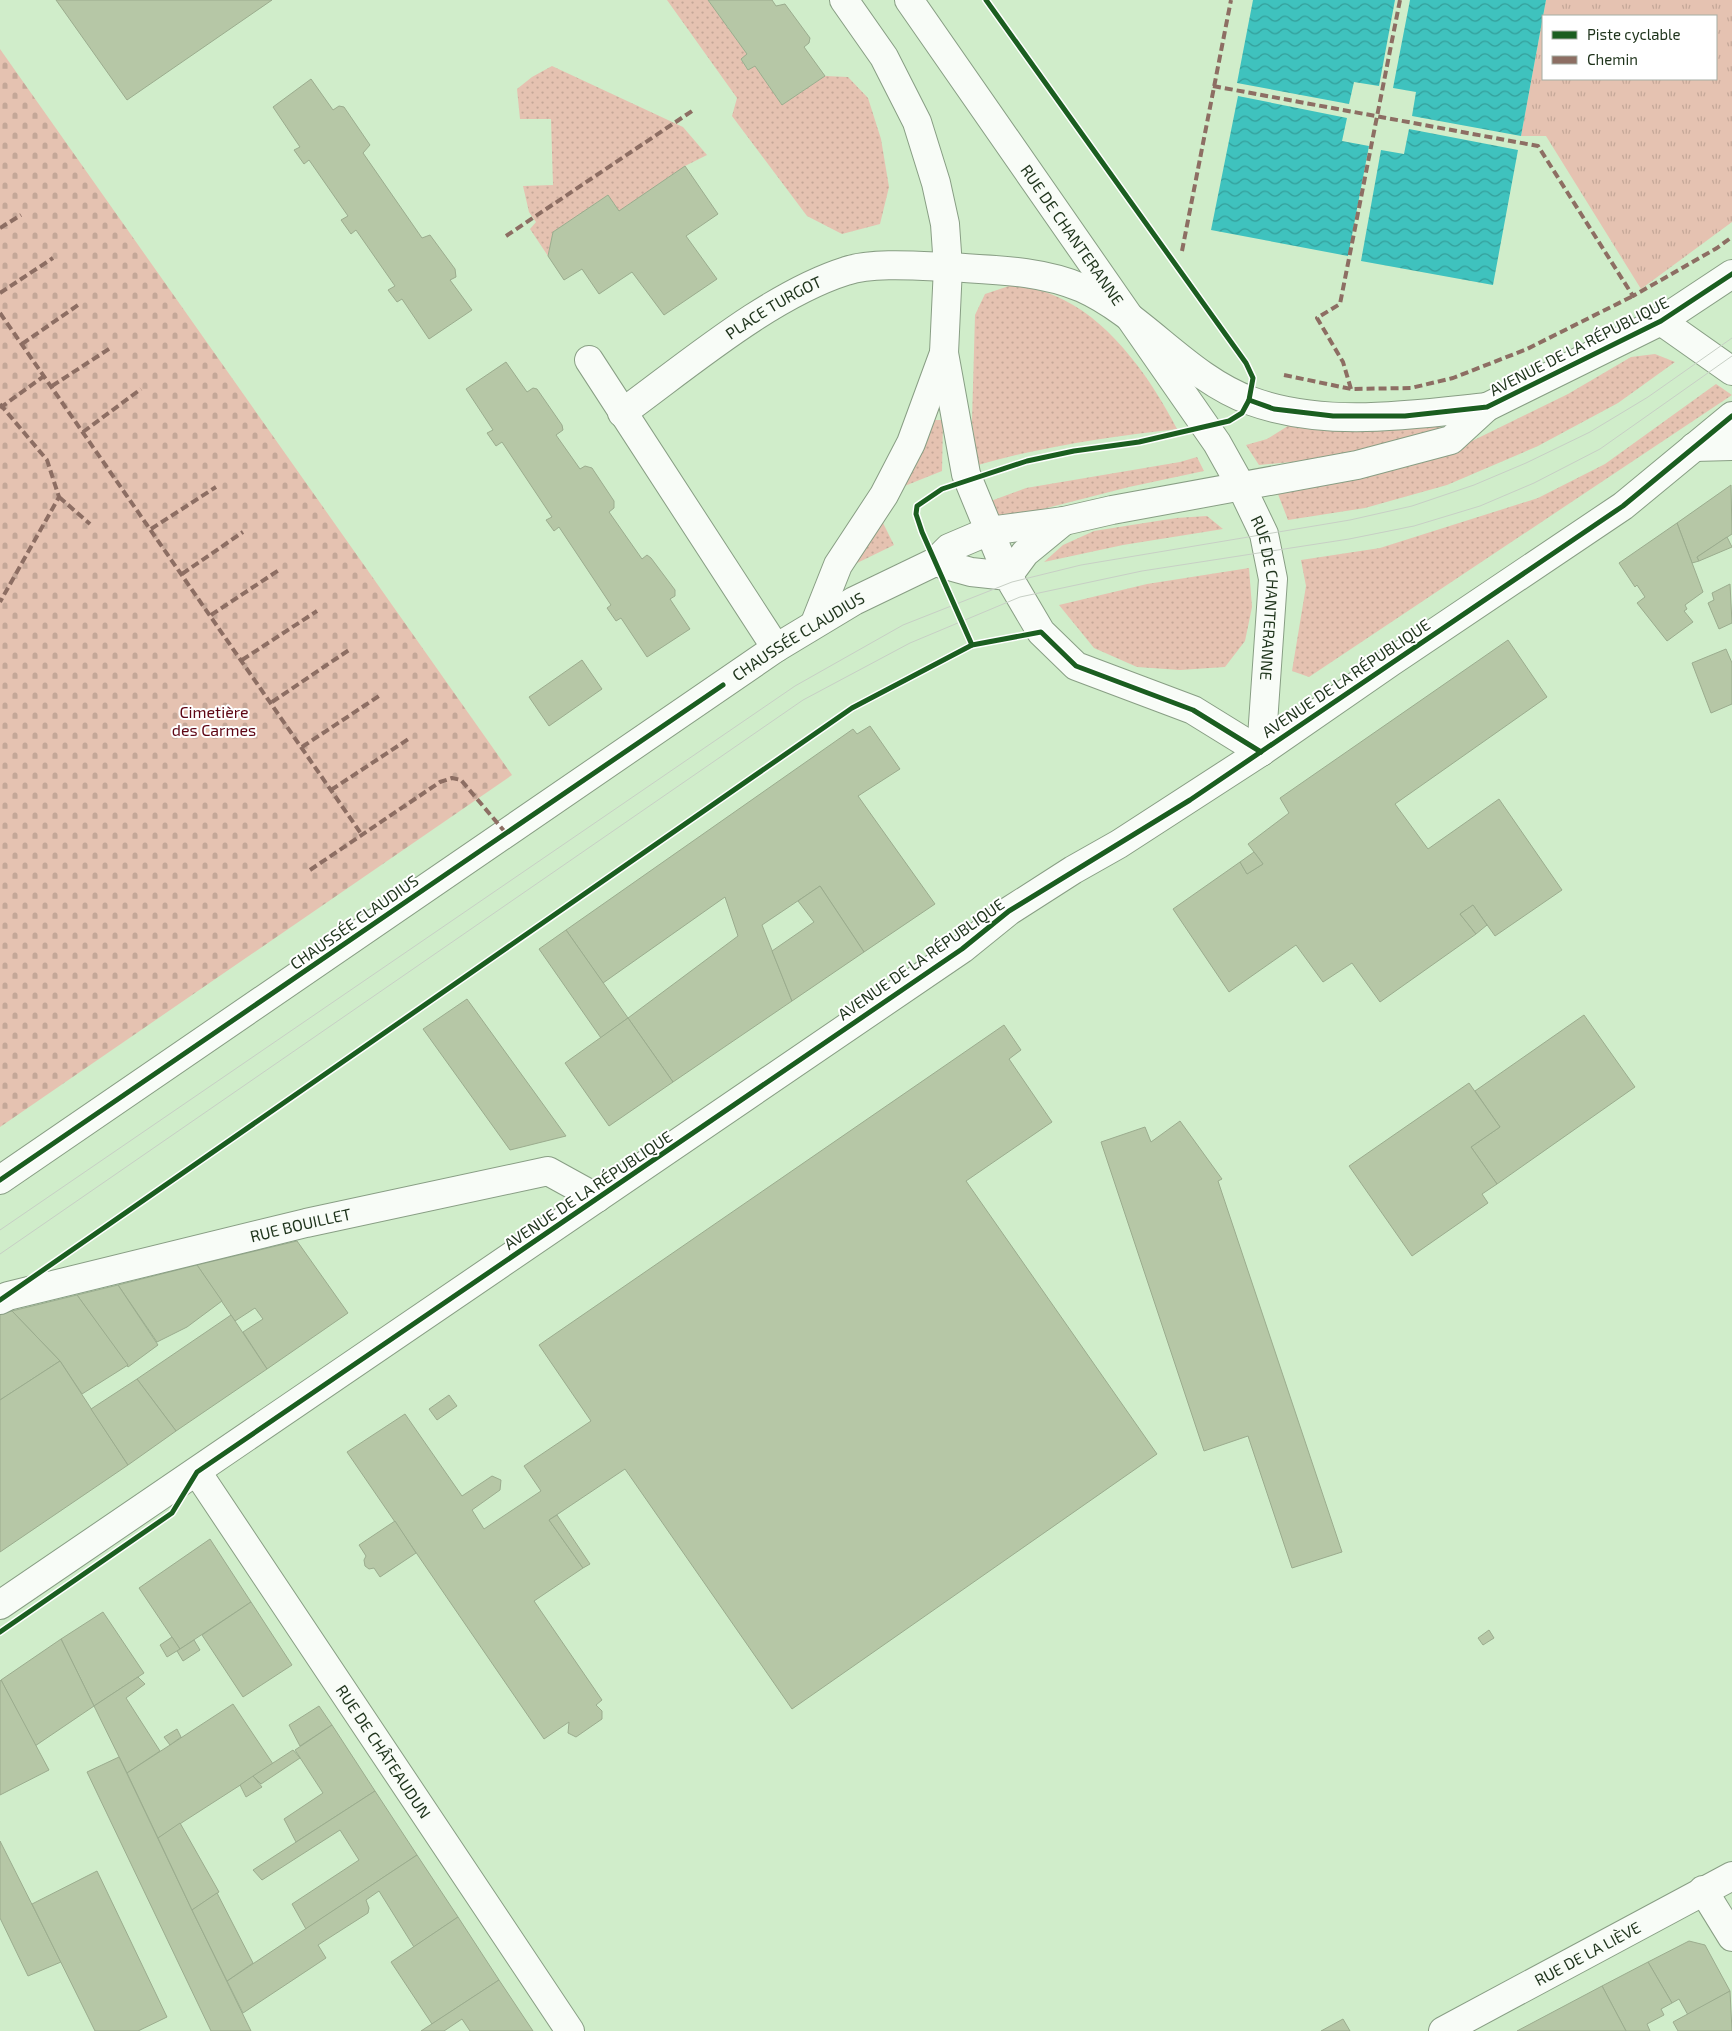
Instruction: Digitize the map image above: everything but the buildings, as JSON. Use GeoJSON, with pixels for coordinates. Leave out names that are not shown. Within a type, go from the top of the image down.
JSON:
{"type":"FeatureCollection","features":[{"type":"Feature","properties":{"kind":"main road"},"geometry":{"type":"LineString","coordinates":[[844,0],[884,57],[917,122],[936,184],[945,224],[948,267],[944,353],[966,474],[1008,576],[1041,632],[1076,666],[1193,710],[1261,752]]}},
{"type":"Feature","properties":{"kind":"main road","name":"RUE DE CHANTERANNE"},"geometry":{"type":"LineString","coordinates":[[909,0],[1217,443],[1241,486],[1264,534],[1273,579],[1261,752]]}},
{"type":"Feature","properties":{"kind":"main road","name":"PLACE TURGOT"},"geometry":{"type":"LineString","coordinates":[[622,413],[748,322],[802,288],[848,270],[899,265],[1042,275],[1082,288],[1129,318]]}},
{"type":"Feature","properties":{"kind":"main road","name":"AVENUE DE LA RÉPUBLIQUE"},"geometry":{"type":"LineString","coordinates":[[989,532],[1064,521],[1357,465],[1451,440],[1487,407],[1661,322],[1732,274]]}},
{"type":"Feature","properties":{"kind":"main road","name":"AVENUE DE LA RÉPUBLIQUE"},"geometry":{"type":"LineString","coordinates":[[1129,318],[1200,373],[1249,400],[1274,409],[1333,416],[1405,416],[1487,407]]}},
{"type":"Feature","properties":{"kind":"main road","name":"AVENUE DE LA RÉPUBLIQUE"},"geometry":{"type":"LineString","coordinates":[[1661,322],[1732,371]]}},
{"type":"Feature","properties":{"kind":"main road"},"geometry":{"type":"LineString","coordinates":[[814,623],[838,565],[884,495],[911,443],[944,353]]}},
{"type":"Feature","properties":{"kind":"main road"},"geometry":{"type":"LineString","coordinates":[[589,360],[776,648]]}},
{"type":"Feature","properties":{"kind":"main road","name":"AVENUE DE LA RÉPUBLIQUE"},"geometry":{"type":"LineString","coordinates":[[0,1606],[962,949],[1010,911],[1073,870],[1119,844],[1261,752],[1391,662],[1624,506],[1732,416]]}},
{"type":"Feature","properties":{"kind":"main road"},"geometry":{"type":"LineString","coordinates":[[1694,447],[1732,446]]}},
{"type":"Feature","properties":{"kind":"main road","name":"AVENUE DE LA RÉPUBLIQUE"},"geometry":{"type":"LineString","coordinates":[[1008,576],[1025,553],[1064,521]]}},
{"type":"Feature","properties":{"kind":"main road","name":"CHAUSSÉE CLAUDIUS"},"geometry":{"type":"LineString","coordinates":[[0,1180],[814,623],[854,601],[935,562],[949,548],[989,532]]}},
{"type":"Feature","properties":{"kind":"main road"},"geometry":{"type":"LineString","coordinates":[[935,562],[971,572],[1008,576]]}},
{"type":"Feature","properties":{"kind":"main road","name":"RUE BOUILLET"},"geometry":{"type":"LineString","coordinates":[[0,1300],[8,1296],[306,1224],[548,1171],[597,1198]]}},
{"type":"Feature","properties":{"kind":"main road","name":"RUE DE CHÂTEAUDUN"},"geometry":{"type":"LineString","coordinates":[[197,1472],[570,2031]]}},
{"type":"Feature","properties":{"kind":"main road","name":"RUE DE LA LIÈVE"},"geometry":{"type":"LineString","coordinates":[[1442,2031],[1732,1876]]}},
{"type":"Feature","properties":{"kind":"main road"},"geometry":{"type":"LineString","coordinates":[[1703,1890],[1732,1937]]}},
{"type":"Feature","properties":{"kind":"green space"},"geometry":{"type":"Polygon","coordinates":[[[667,0],[708,0],[747,54],[741,60],[748,70],[755,66],[782,105],[825,76],[848,77],[868,98],[881,139],[889,187],[880,224],[842,234],[807,216],[732,116],[737,98],[667,0]]]}},
{"type":"Feature","properties":{"kind":"green space"},"geometry":{"type":"Polygon","coordinates":[[[1546,0],[1732,0],[1732,222],[1641,289],[1546,136],[1521,136],[1542,21],[1542,80],[1717,80],[1717,15],[1543,15],[1546,0]]]}},
{"type":"Feature","properties":{"kind":"green space","name":"Cimetière des Carmes"},"geometry":{"type":"Polygon","coordinates":[[[0,49],[512,775],[0,1127],[0,49]]]}},
{"type":"Feature","properties":{"kind":"green space"},"geometry":{"type":"Polygon","coordinates":[[[552,66],[683,127],[707,155],[685,166],[619,211],[608,195],[553,232],[548,256],[530,229],[536,222],[529,212],[523,186],[553,185],[551,119],[520,119],[517,89],[532,77],[552,66]]]}},
{"type":"Feature","properties":{"kind":"green space"},"geometry":{"type":"Polygon","coordinates":[[[1012,285],[1052,294],[1082,311],[1099,324],[1115,339],[1144,374],[1177,429],[1127,435],[1027,452],[978,465],[972,422],[975,315],[985,294],[1012,285]]]}},
{"type":"Feature","properties":{"kind":"green space"},"geometry":{"type":"Polygon","coordinates":[[[1655,354],[1675,362],[1618,403],[1538,446],[1447,485],[1365,508],[1288,520],[1276,489],[1374,471],[1472,441],[1568,394],[1631,357],[1655,354]]]}},
{"type":"Feature","properties":{"kind":"green space"},"geometry":{"type":"Polygon","coordinates":[[[1716,384],[1732,395],[1309,677],[1292,671],[1306,586],[1301,560],[1380,548],[1538,498],[1605,464],[1716,384]]]}},
{"type":"Feature","properties":{"kind":"green space"},"geometry":{"type":"Polygon","coordinates":[[[930,420],[943,420],[942,471],[902,487],[930,420]]]}},
{"type":"Feature","properties":{"kind":"green space"},"geometry":{"type":"Polygon","coordinates":[[[1291,424],[1433,424],[1441,427],[1439,433],[1324,459],[1259,465],[1246,445],[1267,439],[1291,424]]]}},
{"type":"Feature","properties":{"kind":"green space"},"geometry":{"type":"Polygon","coordinates":[[[1197,457],[1204,471],[1129,487],[996,521],[988,502],[1026,488],[1180,462],[1197,457]]]}},
{"type":"Feature","properties":{"kind":"green space"},"geometry":{"type":"Polygon","coordinates":[[[1207,516],[1223,529],[1123,545],[1044,562],[1063,545],[1094,531],[1176,518],[1207,516]]]}},
{"type":"Feature","properties":{"kind":"green space"},"geometry":{"type":"Polygon","coordinates":[[[882,521],[894,545],[853,565],[882,521]]]}},
{"type":"Feature","properties":{"kind":"green space"},"geometry":{"type":"Polygon","coordinates":[[[1249,568],[1252,607],[1245,641],[1225,667],[1180,670],[1137,667],[1094,648],[1059,605],[1147,584],[1249,568]]]}},
{"type":"Feature","properties":{"kind":"water"},"geometry":{"type":"Polygon","coordinates":[[[1253,0],[1395,0],[1379,86],[1354,82],[1349,104],[1237,83],[1253,0]]]}},
{"type":"Feature","properties":{"kind":"water"},"geometry":{"type":"Polygon","coordinates":[[[1410,0],[1546,0],[1521,136],[1412,116],[1416,92],[1393,88],[1410,0]]]}},
{"type":"Feature","properties":{"kind":"water"},"geometry":{"type":"Polygon","coordinates":[[[1238,96],[1347,118],[1342,141],[1369,146],[1348,256],[1211,230],[1238,96]]]}},
{"type":"Feature","properties":{"kind":"water"},"geometry":{"type":"Polygon","coordinates":[[[1409,129],[1518,150],[1493,285],[1361,261],[1381,150],[1404,154],[1409,129]]]}},
{"type":"Feature","properties":{"kind":"tram line"},"geometry":{"type":"LineString","coordinates":[[0,1230],[795,686],[903,625],[1012,582],[1081,565],[1350,520],[1412,506],[1474,485],[1526,463],[1590,432],[1648,397],[1732,338]]}},
{"type":"Feature","properties":{"kind":"tram line"},"geometry":{"type":"LineString","coordinates":[[0,1254],[803,700],[910,643],[1020,597],[1142,571],[1349,539],[1414,526],[1480,506],[1534,483],[1600,449],[1732,356]]}},
{"type":"Feature","properties":{"kind":"marked path"},"geometry":{"type":"LineString","coordinates":[[1182,251],[1231,0]]}},
{"type":"Feature","properties":{"kind":"marked path"},"geometry":{"type":"LineString","coordinates":[[1351,389],[1343,362],[1317,318],[1340,304],[1400,0]]}},
{"type":"Feature","properties":{"kind":"marked path"},"geometry":{"type":"LineString","coordinates":[[1213,86],[1538,146],[1633,296],[1717,248],[1732,237]]}},
{"type":"Feature","properties":{"kind":"marked path"},"geometry":{"type":"LineString","coordinates":[[506,236],[695,109]]}},
{"type":"Feature","properties":{"kind":"marked path"},"geometry":{"type":"LineString","coordinates":[[0,228],[21,215]]}},
{"type":"Feature","properties":{"kind":"marked path"},"geometry":{"type":"LineString","coordinates":[[0,293],[53,258]]}},
{"type":"Feature","properties":{"kind":"marked path"},"geometry":{"type":"LineString","coordinates":[[1284,375],[1351,389],[1411,388],[1453,378],[1527,349],[1633,296]]}},
{"type":"Feature","properties":{"kind":"marked path"},"geometry":{"type":"LineString","coordinates":[[22,344],[81,303]]}},
{"type":"Feature","properties":{"kind":"marked path"},"geometry":{"type":"LineString","coordinates":[[0,313],[362,835]]}},
{"type":"Feature","properties":{"kind":"marked path"},"geometry":{"type":"LineString","coordinates":[[52,386],[112,347]]}},
{"type":"Feature","properties":{"kind":"marked path"},"geometry":{"type":"LineString","coordinates":[[0,408],[44,376]]}},
{"type":"Feature","properties":{"kind":"marked path"},"geometry":{"type":"LineString","coordinates":[[83,432],[141,389]]}},
{"type":"Feature","properties":{"kind":"marked path"},"geometry":{"type":"LineString","coordinates":[[0,404],[47,460],[59,497],[0,602]]}},
{"type":"Feature","properties":{"kind":"marked path"},"geometry":{"type":"LineString","coordinates":[[151,529],[216,487]]}},
{"type":"Feature","properties":{"kind":"marked path"},"geometry":{"type":"LineString","coordinates":[[59,497],[90,524]]}},
{"type":"Feature","properties":{"kind":"marked path"},"geometry":{"type":"LineString","coordinates":[[182,574],[243,532]]}},
{"type":"Feature","properties":{"kind":"marked path"},"geometry":{"type":"LineString","coordinates":[[211,615],[279,570]]}},
{"type":"Feature","properties":{"kind":"marked path"},"geometry":{"type":"LineString","coordinates":[[242,660],[317,611]]}},
{"type":"Feature","properties":{"kind":"marked path"},"geometry":{"type":"LineString","coordinates":[[272,702],[349,650]]}},
{"type":"Feature","properties":{"kind":"marked path"},"geometry":{"type":"LineString","coordinates":[[302,747],[382,694]]}},
{"type":"Feature","properties":{"kind":"marked path"},"geometry":{"type":"LineString","coordinates":[[331,790],[410,738]]}},
{"type":"Feature","properties":{"kind":"marked path"},"geometry":{"type":"LineString","coordinates":[[310,870],[440,782],[452,778],[461,780],[505,832]]}},
{"type":"Feature","properties":{"kind":"cycle path"},"geometry":{"type":"LineString","coordinates":[[972,645],[922,532],[916,514],[917,506],[942,489],[1027,461],[1074,451],[1139,442],[1229,421],[1242,413],[1249,400],[1253,378],[1246,363],[986,0]]}},
{"type":"Feature","properties":{"kind":"cycle path"},"geometry":{"type":"LineString","coordinates":[[1249,400],[1274,409],[1333,416],[1405,416],[1487,407],[1661,321],[1732,274]]}},
{"type":"Feature","properties":{"kind":"cycle path"},"geometry":{"type":"LineString","coordinates":[[0,1632],[172,1513],[197,1472],[962,949],[1009,911],[1190,800],[1623,506],[1732,416]]}},
{"type":"Feature","properties":{"kind":"cycle path"},"geometry":{"type":"LineString","coordinates":[[0,1300],[852,708],[972,645],[1041,632],[1076,666],[1193,710],[1261,752]]}},
{"type":"Feature","properties":{"kind":"cycle path"},"geometry":{"type":"LineString","coordinates":[[0,1180],[723,685]]}}]}
